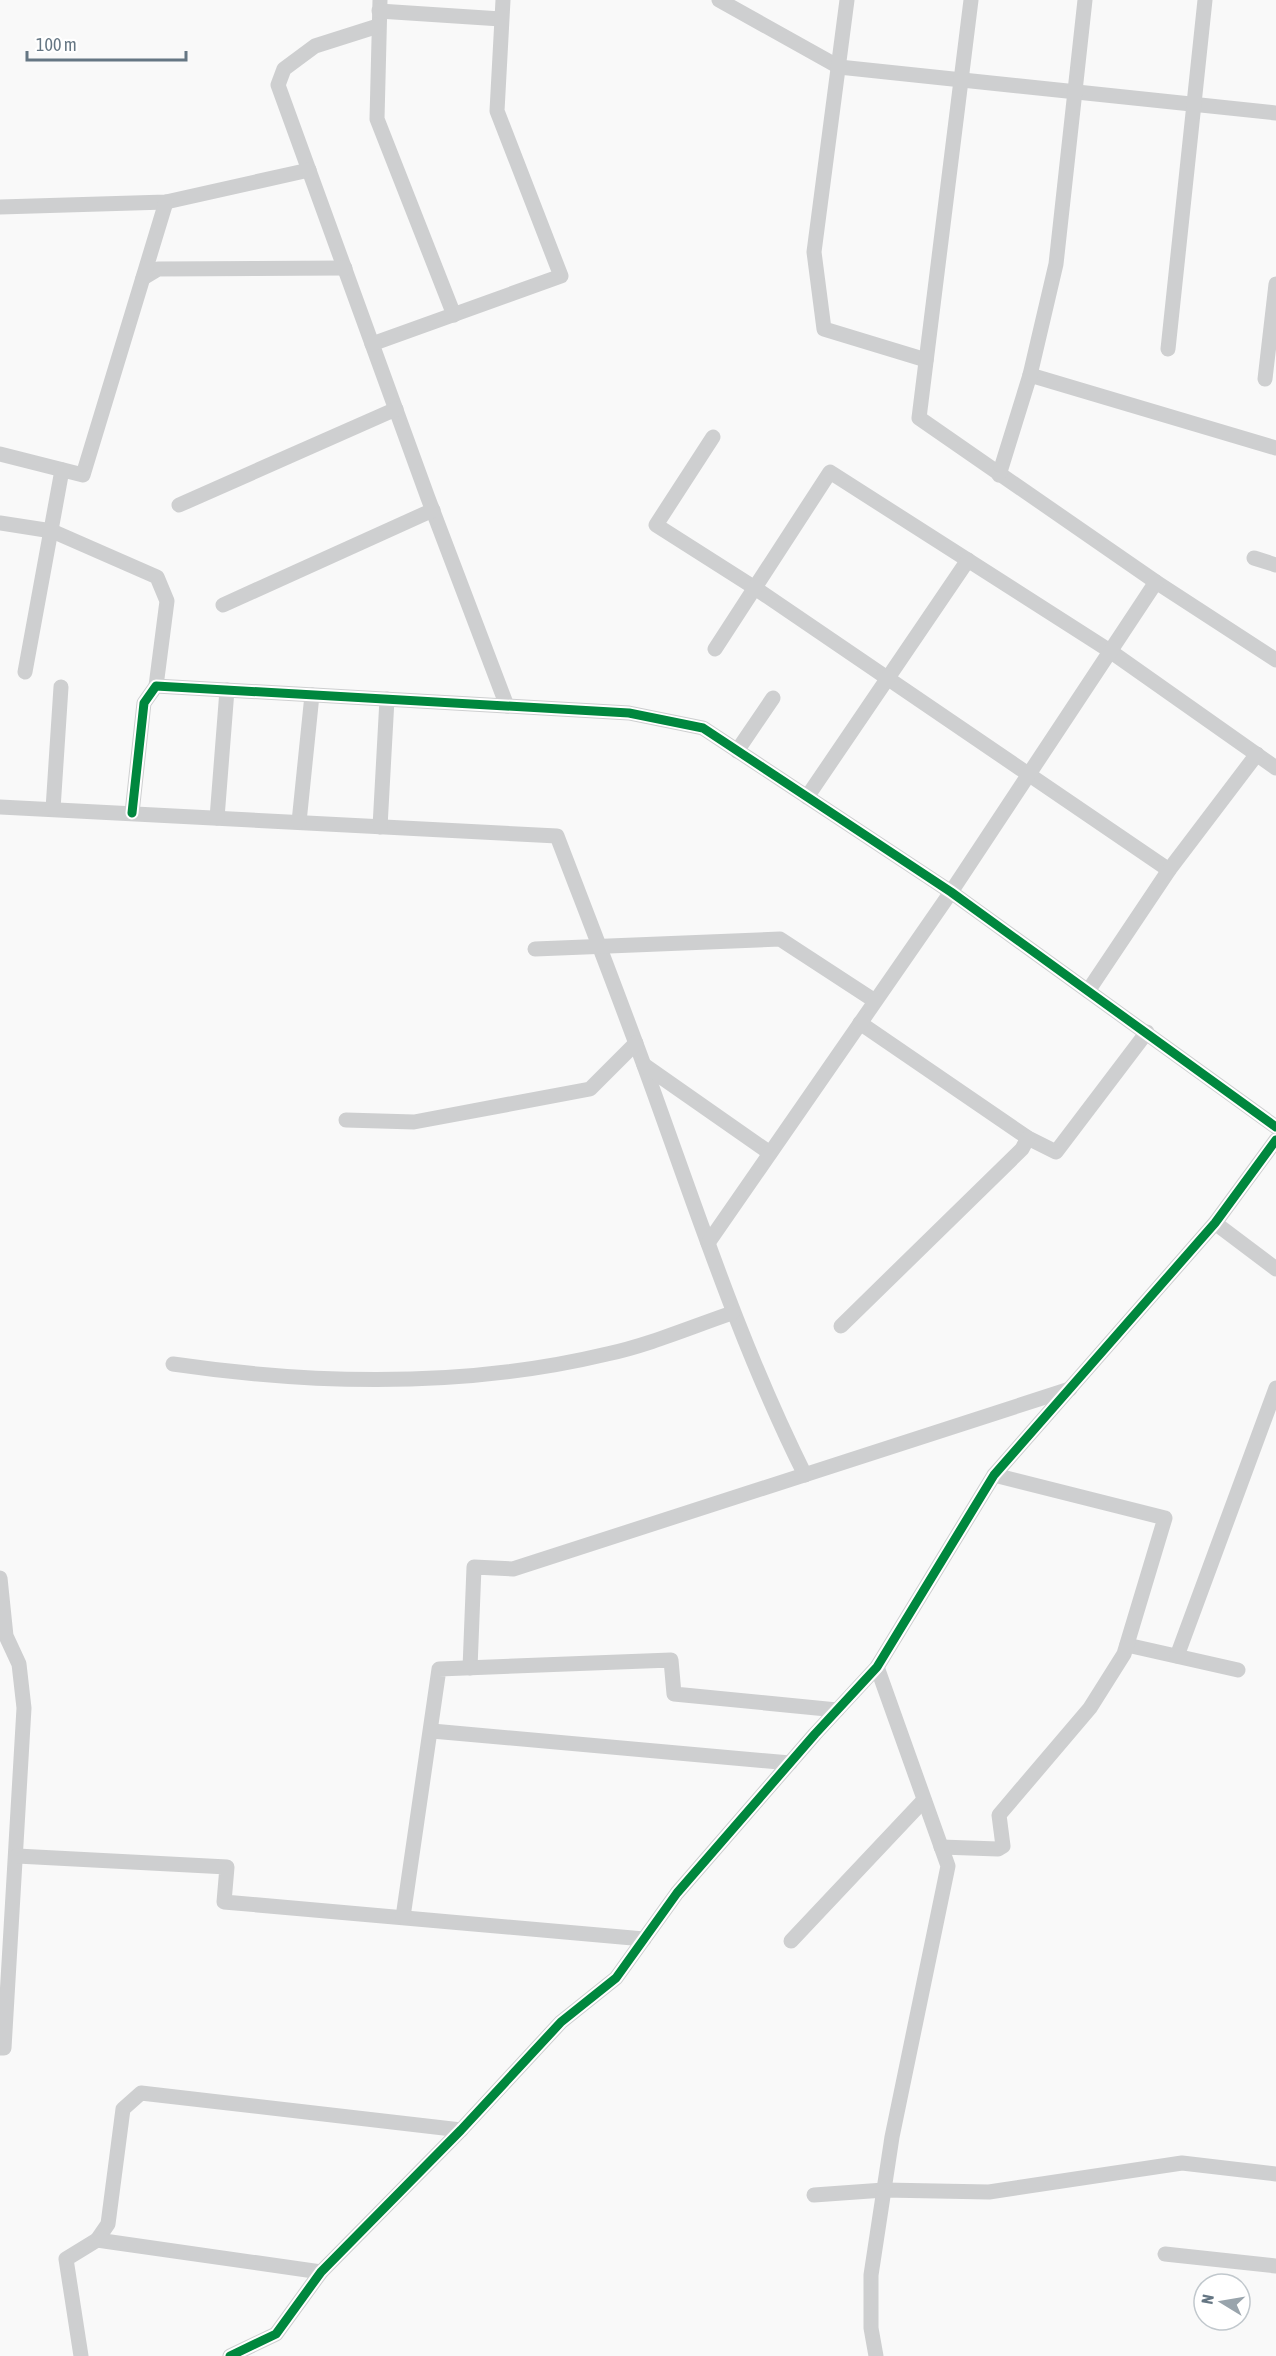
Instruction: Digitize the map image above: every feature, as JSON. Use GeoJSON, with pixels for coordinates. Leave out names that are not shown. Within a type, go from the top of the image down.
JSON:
{"type":"FeatureCollection","features":[{"type":"Feature","properties":{"kind":"street"},"geometry":{"type":"LineString","coordinates":[[372,344],[561,276],[496,111],[502,0]]}},
{"type":"Feature","properties":{"kind":"street"},"geometry":{"type":"LineString","coordinates":[[719,0],[839,67],[1276,113]]}},
{"type":"Feature","properties":{"kind":"street"},"geometry":{"type":"LineString","coordinates":[[847,0],[814,252],[824,329],[926,360]]}},
{"type":"Feature","properties":{"kind":"street"},"geometry":{"type":"LineString","coordinates":[[971,0],[919,418],[1156,582],[1276,660]]}},
{"type":"Feature","properties":{"kind":"street"},"geometry":{"type":"LineString","coordinates":[[999,475],[1030,375],[1056,264],[1085,0]]}},
{"type":"Feature","properties":{"kind":"street"},"geometry":{"type":"LineString","coordinates":[[1168,350],[1205,0]]}},
{"type":"Feature","properties":{"kind":"street"},"geometry":{"type":"LineString","coordinates":[[454,315],[376,119],[380,5],[501,19]]}},
{"type":"Feature","properties":{"kind":"street"},"geometry":{"type":"LineString","coordinates":[[378,26],[315,46],[284,69],[278,85],[507,706]]}},
{"type":"Feature","properties":{"kind":"street"},"geometry":{"type":"LineString","coordinates":[[0,207],[166,202],[309,170]]}},
{"type":"Feature","properties":{"kind":"street"},"geometry":{"type":"LineString","coordinates":[[0,454],[83,475],[166,202]]}},
{"type":"Feature","properties":{"kind":"street"},"geometry":{"type":"LineString","coordinates":[[143,278],[158,269],[345,268]]}},
{"type":"Feature","properties":{"kind":"street"},"geometry":{"type":"LineString","coordinates":[[1265,379],[1276,284]]}},
{"type":"Feature","properties":{"kind":"street"},"geometry":{"type":"LineString","coordinates":[[1030,375],[1276,448]]}},
{"type":"Feature","properties":{"kind":"street"},"geometry":{"type":"LineString","coordinates":[[178,505],[396,409]]}},
{"type":"Feature","properties":{"kind":"street"},"geometry":{"type":"LineString","coordinates":[[713,437],[656,525],[755,588],[1030,773],[1169,870]]}},
{"type":"Feature","properties":{"kind":"street"},"geometry":{"type":"LineString","coordinates":[[25,672],[62,470]]}},
{"type":"Feature","properties":{"kind":"street"},"geometry":{"type":"LineString","coordinates":[[715,649],[830,472],[1110,651],[1276,768]]}},
{"type":"Feature","properties":{"kind":"street"},"geometry":{"type":"LineString","coordinates":[[223,604],[433,510]]}},
{"type":"Feature","properties":{"kind":"street"},"geometry":{"type":"LineString","coordinates":[[0,523],[52,531],[157,578],[167,601],[156,686],[144,703],[132,813]]}},
{"type":"Feature","properties":{"kind":"street"},"geometry":{"type":"LineString","coordinates":[[1254,558],[1276,565]]}},
{"type":"Feature","properties":{"kind":"street"},"geometry":{"type":"LineString","coordinates":[[807,797],[968,560]]}},
{"type":"Feature","properties":{"kind":"street"},"geometry":{"type":"LineString","coordinates":[[708,1243],[951,892],[1156,582]]}},
{"type":"Feature","properties":{"kind":"street"},"geometry":{"type":"LineString","coordinates":[[156,686],[629,713],[703,728],[951,892],[1276,1127]]}},
{"type":"Feature","properties":{"kind":"street"},"geometry":{"type":"LineString","coordinates":[[53,809],[62,687]]}},
{"type":"Feature","properties":{"kind":"street"},"geometry":{"type":"LineString","coordinates":[[217,818],[227,690]]}},
{"type":"Feature","properties":{"kind":"street"},"geometry":{"type":"LineString","coordinates":[[299,822],[312,695]]}},
{"type":"Feature","properties":{"kind":"street"},"geometry":{"type":"LineString","coordinates":[[737,751],[773,698]]}},
{"type":"Feature","properties":{"kind":"street"},"geometry":{"type":"LineString","coordinates":[[380,827],[387,699]]}},
{"type":"Feature","properties":{"kind":"street"},"geometry":{"type":"LineString","coordinates":[[1088,991],[1169,870],[1257,754]]}},
{"type":"Feature","properties":{"kind":"street"},"geometry":{"type":"LineString","coordinates":[[0,807],[557,836],[636,1043],[732,1313],[782,1429],[805,1475]]}},
{"type":"Feature","properties":{"kind":"street"},"geometry":{"type":"LineString","coordinates":[[535,949],[780,939],[875,1001]]}},
{"type":"Feature","properties":{"kind":"street"},"geometry":{"type":"LineString","coordinates":[[860,1023],[1028,1138],[1056,1152],[1147,1032]]}},
{"type":"Feature","properties":{"kind":"street"},"geometry":{"type":"LineString","coordinates":[[345,1120],[414,1122],[590,1089],[636,1043]]}},
{"type":"Feature","properties":{"kind":"street"},"geometry":{"type":"LineString","coordinates":[[644,1065],[770,1153]]}},
{"type":"Feature","properties":{"kind":"street"},"geometry":{"type":"LineString","coordinates":[[841,1326],[1023,1149],[1028,1138]]}},
{"type":"Feature","properties":{"kind":"street"},"geometry":{"type":"LineString","coordinates":[[230,2356],[276,2334],[321,2271],[461,2130],[561,2022],[616,1978],[677,1893],[877,1667],[994,1475],[1215,1223],[1276,1140]]}},
{"type":"Feature","properties":{"kind":"street"},"geometry":{"type":"LineString","coordinates":[[1215,1223],[1276,1269]]}},
{"type":"Feature","properties":{"kind":"street"},"geometry":{"type":"LineString","coordinates":[[174,1364],[254,1376],[434,1380],[539,1369],[610,1354],[732,1313]]}},
{"type":"Feature","properties":{"kind":"street"},"geometry":{"type":"LineString","coordinates":[[1177,1656],[1272,1410],[1276,1388]]}},
{"type":"Feature","properties":{"kind":"street"},"geometry":{"type":"LineString","coordinates":[[470,1668],[474,1567],[513,1569],[1070,1389]]}},
{"type":"Feature","properties":{"kind":"street"},"geometry":{"type":"LineString","coordinates":[[941,1847],[998,1850],[1004,1846],[999,1815],[1090,1708],[1124,1654],[1165,1518],[994,1475]]}},
{"type":"Feature","properties":{"kind":"street"},"geometry":{"type":"LineString","coordinates":[[0,1578],[6,1636],[19,1664],[24,1708],[4,2048],[0,2048]]}},
{"type":"Feature","properties":{"kind":"street"},"geometry":{"type":"LineString","coordinates":[[1127,1645],[1238,1671]]}},
{"type":"Feature","properties":{"kind":"street"},"geometry":{"type":"LineString","coordinates":[[403,1917],[432,1731],[439,1669],[671,1660],[674,1694],[837,1710]]}},
{"type":"Feature","properties":{"kind":"street"},"geometry":{"type":"LineString","coordinates":[[876,2356],[871,2328],[871,2275],[892,2137],[948,1866],[877,1667]]}},
{"type":"Feature","properties":{"kind":"street"},"geometry":{"type":"LineString","coordinates":[[432,1731],[790,1763]]}},
{"type":"Feature","properties":{"kind":"street"},"geometry":{"type":"LineString","coordinates":[[791,1941],[924,1800]]}},
{"type":"Feature","properties":{"kind":"street"},"geometry":{"type":"LineString","coordinates":[[17,1856],[227,1867],[224,1902],[644,1939]]}},
{"type":"Feature","properties":{"kind":"street"},"geometry":{"type":"LineString","coordinates":[[81,2356],[66,2259],[97,2240],[108,2224],[123,2109],[141,2093],[461,2130]]}},
{"type":"Feature","properties":{"kind":"street"},"geometry":{"type":"LineString","coordinates":[[814,2195],[884,2190],[990,2192],[1182,2163],[1276,2174]]}},
{"type":"Feature","properties":{"kind":"street"},"geometry":{"type":"LineString","coordinates":[[97,2240],[321,2271]]}},
{"type":"Feature","properties":{"kind":"street"},"geometry":{"type":"LineString","coordinates":[[1165,2254],[1276,2265]]}},
{"type":"Feature","properties":{"kind":"cycle path"},"geometry":{"type":"LineString","coordinates":[[132,813],[144,703],[156,686],[629,713],[703,728],[951,892],[1276,1127]]}},
{"type":"Feature","properties":{"kind":"cycle path"},"geometry":{"type":"LineString","coordinates":[[230,2356],[276,2334],[321,2272],[461,2130],[561,2022],[616,1978],[677,1893],[815,1734],[877,1667],[994,1475],[1215,1223],[1276,1140]]}}]}
